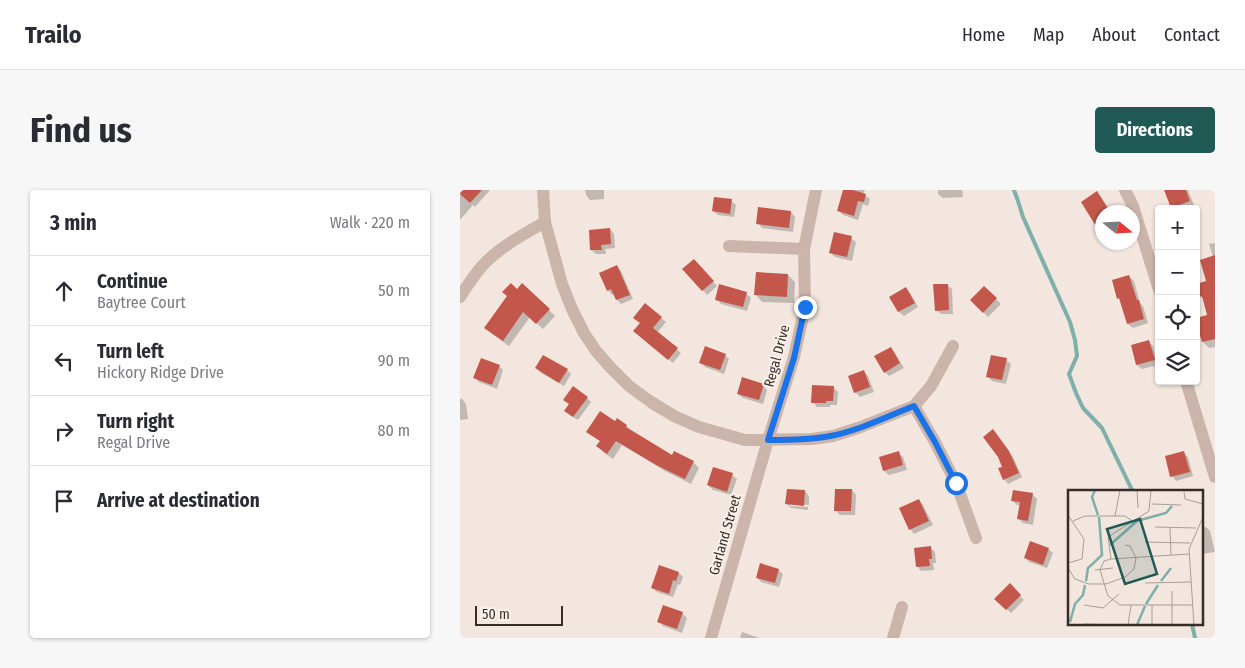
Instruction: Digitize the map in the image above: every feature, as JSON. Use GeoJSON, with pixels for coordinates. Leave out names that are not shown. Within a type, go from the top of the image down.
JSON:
{"type":"FeatureCollection","features":[{"type":"Feature","properties":{"kind":"street"},"geometry":{"type":"LineString","coordinates":[[543,190],[545,222],[562,284],[584,333],[596,351],[629,386],[674,416],[699,427],[745,440],[812,439],[833,436],[914,406],[931,386],[953,346]]}},
{"type":"Feature","properties":{"kind":"street","name":"Regal Drive"},"geometry":{"type":"LineString","coordinates":[[768,440],[794,358],[805,307],[804,249],[816,190]]}},
{"type":"Feature","properties":{"kind":"street"},"geometry":{"type":"LineString","coordinates":[[1125,190],[1134,206],[1155,277]]}},
{"type":"Feature","properties":{"kind":"street"},"geometry":{"type":"LineString","coordinates":[[460,297],[483,265],[495,254],[545,222]]}},
{"type":"Feature","properties":{"kind":"street"},"geometry":{"type":"LineString","coordinates":[[729,246],[804,249]]}},
{"type":"Feature","properties":{"kind":"street"},"geometry":{"type":"LineString","coordinates":[[1187,385],[1215,477]]}},
{"type":"Feature","properties":{"kind":"street"},"geometry":{"type":"LineString","coordinates":[[914,406],[956,483],[976,538]]}},
{"type":"Feature","properties":{"kind":"street","name":"Garland Street"},"geometry":{"type":"LineString","coordinates":[[711,638],[768,440]]}},
{"type":"Feature","properties":{"kind":"street"},"geometry":{"type":"LineString","coordinates":[[893,638],[902,607]]}},
{"type":"Feature","properties":{"kind":"building"},"geometry":{"type":"Polygon","coordinates":[[[460,190],[482,190],[470,203],[460,194],[460,190]]]}},
{"type":"Feature","properties":{"kind":"building"},"geometry":{"type":"Polygon","coordinates":[[[843,190],[853,190],[866,194],[864,202],[858,201],[854,216],[837,211],[843,190]]]}},
{"type":"Feature","properties":{"kind":"building"},"geometry":{"type":"Polygon","coordinates":[[[1164,190],[1186,190],[1190,201],[1179,205],[1170,205],[1164,190]]]}},
{"type":"Feature","properties":{"kind":"building"},"geometry":{"type":"Polygon","coordinates":[[[1097,191],[1106,205],[1095,205],[1095,225],[1081,202],[1097,191]]]}},
{"type":"Feature","properties":{"kind":"building"},"geometry":{"type":"Polygon","coordinates":[[[714,197],[732,199],[730,214],[712,211],[714,197]]]}},
{"type":"Feature","properties":{"kind":"building"},"geometry":{"type":"Polygon","coordinates":[[[758,207],[791,211],[789,228],[756,224],[758,207]]]}},
{"type":"Feature","properties":{"kind":"building"},"geometry":{"type":"Polygon","coordinates":[[[610,228],[611,244],[601,245],[602,250],[590,250],[589,230],[610,228]]]}},
{"type":"Feature","properties":{"kind":"building"},"geometry":{"type":"Polygon","coordinates":[[[834,232],[852,236],[847,257],[829,253],[834,232]]]}},
{"type":"Feature","properties":{"kind":"building"},"geometry":{"type":"Polygon","coordinates":[[[1215,255],[1215,339],[1202,342],[1200,317],[1207,315],[1202,296],[1200,297],[1200,283],[1206,281],[1200,260],[1215,255]]]}},
{"type":"Feature","properties":{"kind":"building"},"geometry":{"type":"Polygon","coordinates":[[[694,259],[714,281],[702,291],[682,269],[694,259]]]}},
{"type":"Feature","properties":{"kind":"building"},"geometry":{"type":"Polygon","coordinates":[[[617,265],[630,295],[616,300],[611,289],[607,291],[599,273],[617,265]]]}},
{"type":"Feature","properties":{"kind":"building"},"geometry":{"type":"Polygon","coordinates":[[[756,272],[788,274],[787,297],[754,295],[756,272]]]}},
{"type":"Feature","properties":{"kind":"building"},"geometry":{"type":"Polygon","coordinates":[[[1129,275],[1144,319],[1127,324],[1112,280],[1129,275]]]}},
{"type":"Feature","properties":{"kind":"building"},"geometry":{"type":"Polygon","coordinates":[[[511,283],[517,289],[522,283],[550,309],[536,324],[523,312],[503,341],[484,328],[507,296],[502,292],[511,283]]]}},
{"type":"Feature","properties":{"kind":"building"},"geometry":{"type":"Polygon","coordinates":[[[719,284],[747,292],[743,307],[715,300],[719,284]]]}},
{"type":"Feature","properties":{"kind":"building"},"geometry":{"type":"Polygon","coordinates":[[[933,284],[948,284],[949,310],[935,311],[933,284]]]}},
{"type":"Feature","properties":{"kind":"building"},"geometry":{"type":"Polygon","coordinates":[[[984,286],[997,298],[983,313],[970,300],[984,286]]]}},
{"type":"Feature","properties":{"kind":"building"},"geometry":{"type":"Polygon","coordinates":[[[906,287],[915,303],[898,312],[889,297],[906,287]]]}},
{"type":"Feature","properties":{"kind":"building"},"geometry":{"type":"Polygon","coordinates":[[[645,303],[662,317],[653,328],[678,348],[668,360],[633,331],[640,323],[633,318],[645,303]]]}},
{"type":"Feature","properties":{"kind":"building"},"geometry":{"type":"Polygon","coordinates":[[[1149,340],[1155,360],[1136,365],[1131,345],[1149,340]]]}},
{"type":"Feature","properties":{"kind":"building"},"geometry":{"type":"Polygon","coordinates":[[[705,346],[726,354],[720,370],[699,363],[705,346]]]}},
{"type":"Feature","properties":{"kind":"building"},"geometry":{"type":"Polygon","coordinates":[[[891,347],[900,363],[884,373],[874,356],[891,347]]]}},
{"type":"Feature","properties":{"kind":"building"},"geometry":{"type":"Polygon","coordinates":[[[543,355],[568,369],[559,383],[535,368],[543,355]]]}},
{"type":"Feature","properties":{"kind":"building"},"geometry":{"type":"Polygon","coordinates":[[[991,355],[1007,358],[1002,380],[986,377],[991,355]]]}},
{"type":"Feature","properties":{"kind":"building"},"geometry":{"type":"Polygon","coordinates":[[[481,358],[500,365],[492,385],[473,378],[481,358]]]}},
{"type":"Feature","properties":{"kind":"building"},"geometry":{"type":"Polygon","coordinates":[[[864,370],[870,387],[854,393],[848,376],[864,370]]]}},
{"type":"Feature","properties":{"kind":"building"},"geometry":{"type":"Polygon","coordinates":[[[742,377],[764,384],[759,400],[737,394],[742,377]]]}},
{"type":"Feature","properties":{"kind":"building"},"geometry":{"type":"Polygon","coordinates":[[[812,385],[834,386],[833,401],[811,403],[812,385]]]}},
{"type":"Feature","properties":{"kind":"building"},"geometry":{"type":"Polygon","coordinates":[[[573,386],[588,397],[573,417],[564,411],[569,404],[563,400],[573,386]]]}},
{"type":"Feature","properties":{"kind":"building"},"geometry":{"type":"Polygon","coordinates":[[[600,411],[615,421],[617,418],[627,425],[626,427],[672,455],[674,451],[694,461],[685,479],[658,466],[616,441],[607,454],[596,446],[600,441],[586,432],[600,411]]]}},
{"type":"Feature","properties":{"kind":"building"},"geometry":{"type":"Polygon","coordinates":[[[993,429],[1009,451],[1019,473],[1003,480],[998,468],[1002,467],[998,457],[983,437],[993,429]]]}},
{"type":"Feature","properties":{"kind":"building"},"geometry":{"type":"Polygon","coordinates":[[[899,451],[903,465],[883,471],[879,457],[899,451]]]}},
{"type":"Feature","properties":{"kind":"building"},"geometry":{"type":"Polygon","coordinates":[[[1184,451],[1190,472],[1170,477],[1165,456],[1184,451]]]}},
{"type":"Feature","properties":{"kind":"building"},"geometry":{"type":"Polygon","coordinates":[[[713,467],[733,473],[727,492],[707,485],[713,467]]]}},
{"type":"Feature","properties":{"kind":"building"},"geometry":{"type":"Polygon","coordinates":[[[787,489],[805,490],[804,506],[785,504],[787,489]]]}},
{"type":"Feature","properties":{"kind":"building"},"geometry":{"type":"Polygon","coordinates":[[[835,489],[852,489],[851,511],[834,511],[835,489]]]}},
{"type":"Feature","properties":{"kind":"building"},"geometry":{"type":"Polygon","coordinates":[[[1013,490],[1033,493],[1028,521],[1017,519],[1020,502],[1011,501],[1013,490]]]}},
{"type":"Feature","properties":{"kind":"building"},"geometry":{"type":"Polygon","coordinates":[[[919,499],[929,521],[909,530],[899,508],[919,499]]]}},
{"type":"Feature","properties":{"kind":"building"},"geometry":{"type":"Polygon","coordinates":[[[1030,541],[1049,548],[1043,565],[1024,558],[1030,541]]]}},
{"type":"Feature","properties":{"kind":"building"},"geometry":{"type":"Polygon","coordinates":[[[931,546],[932,559],[929,559],[930,566],[916,567],[914,548],[931,546]]]}},
{"type":"Feature","properties":{"kind":"building"},"geometry":{"type":"Polygon","coordinates":[[[760,563],[779,569],[775,583],[756,578],[760,563]]]}},
{"type":"Feature","properties":{"kind":"building"},"geometry":{"type":"Polygon","coordinates":[[[659,565],[679,572],[676,581],[673,580],[669,594],[651,588],[659,565]]]}},
{"type":"Feature","properties":{"kind":"building"},"geometry":{"type":"Polygon","coordinates":[[[1010,583],[1021,595],[1006,610],[994,599],[1010,583]]]}},
{"type":"Feature","properties":{"kind":"building"},"geometry":{"type":"Polygon","coordinates":[[[663,605],[683,612],[677,629],[657,622],[663,605]]]}},
{"type":"Feature","properties":{"kind":"waterway"},"geometry":{"type":"LineString","coordinates":[[1014,190],[1023,217],[1070,322],[1077,356],[1069,374],[1076,393],[1083,408],[1102,428],[1132,490]]}},
{"type":"Feature","properties":{"kind":"waterway"},"geometry":{"type":"LineString","coordinates":[[1192,626],[1195,638]]}},
{"type":"Feature","properties":{"kind":"route"},"geometry":{"type":"LineString","coordinates":[[805,307],[794,358],[768,440],[812,439],[833,436],[914,406],[956,483]]}}]}
